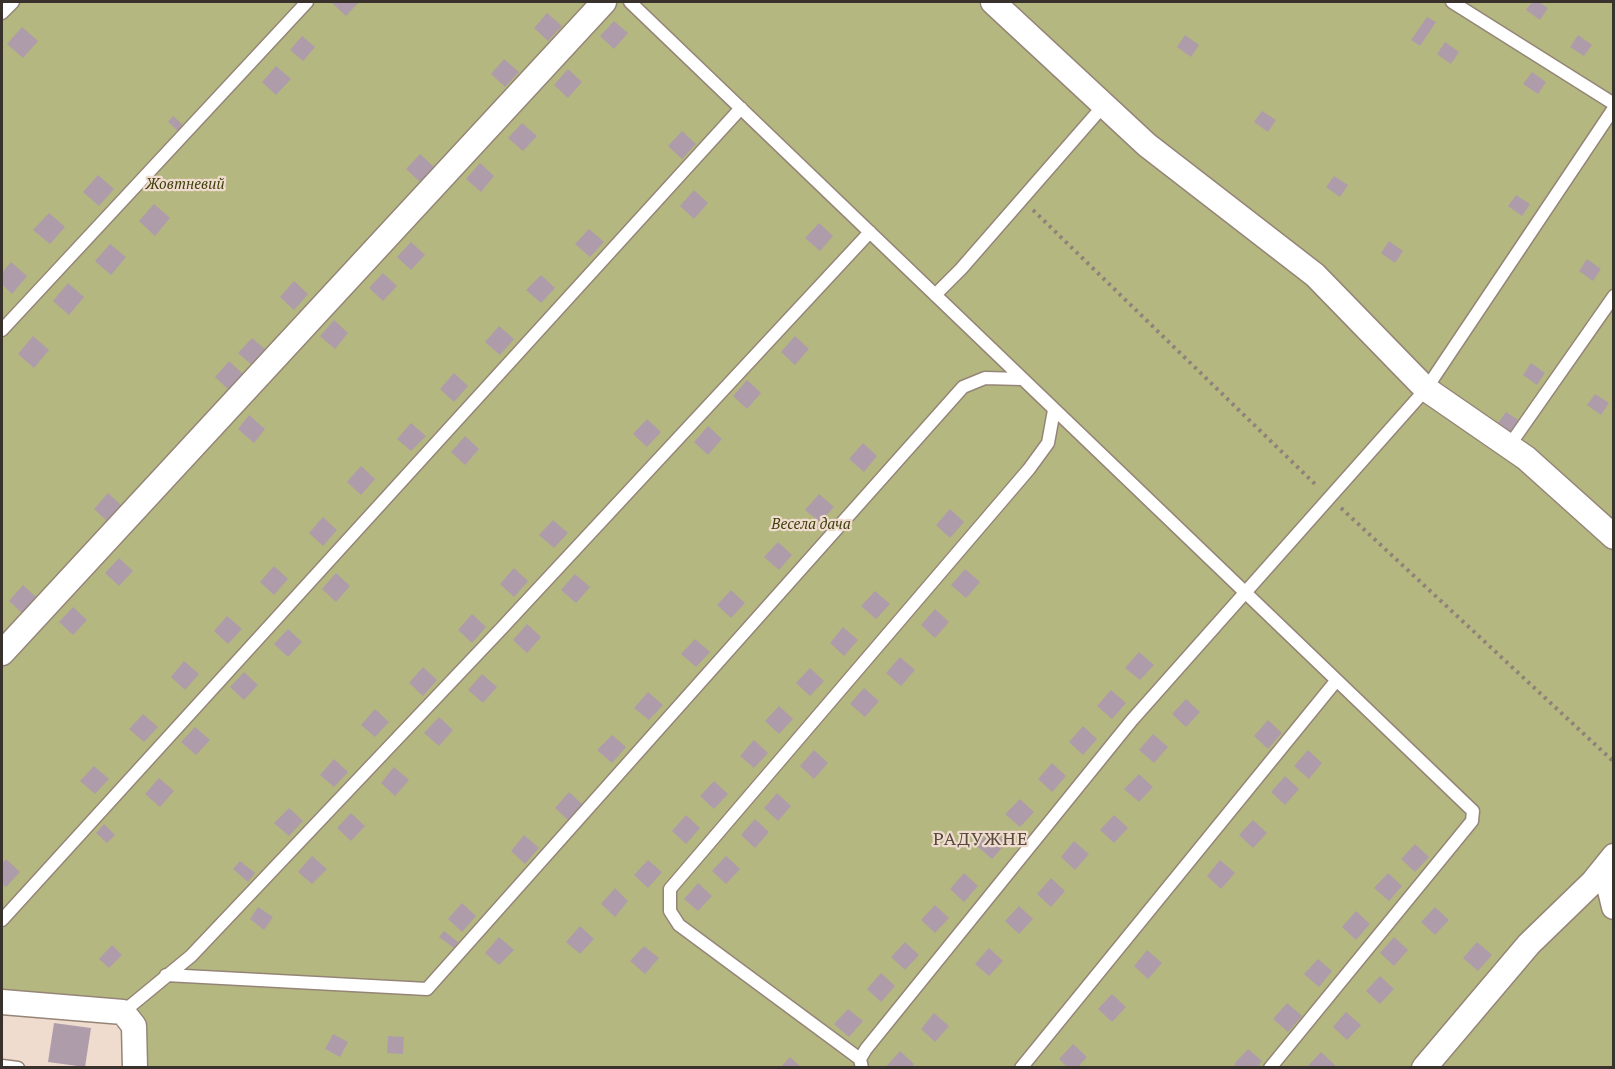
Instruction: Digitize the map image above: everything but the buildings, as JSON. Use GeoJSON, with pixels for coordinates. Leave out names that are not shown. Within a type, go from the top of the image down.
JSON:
{"type":"FeatureCollection","features":[{"type":"Feature","properties":{"kind":"street"},"geometry":{"type":"LineString","coordinates":[[2,653],[604,2]]}},
{"type":"Feature","properties":{"kind":"street"},"geometry":{"type":"LineString","coordinates":[[993,2],[1147,145],[1315,275],[1426,389],[1526,458],[1614,537]]}},
{"type":"Feature","properties":{"kind":"street"},"geometry":{"type":"LineString","coordinates":[[1613,857],[1608,882],[1614,907]]}},
{"type":"Feature","properties":{"kind":"street"},"geometry":{"type":"LineString","coordinates":[[1424,1068],[1529,944],[1593,882],[1613,857]]}},
{"type":"Feature","properties":{"kind":"street"},"geometry":{"type":"LineString","coordinates":[[2,1002],[123,1012],[134,1026],[135,1068]]}},
{"type":"Feature","properties":{"kind":"lane"},"geometry":{"type":"LineString","coordinates":[[2,14],[13,2]]}},
{"type":"Feature","properties":{"kind":"lane"},"geometry":{"type":"LineString","coordinates":[[2,330],[307,2]]}},
{"type":"Feature","properties":{"kind":"lane"},"geometry":{"type":"LineString","coordinates":[[630,2],[1473,811],[1472,821],[1270,1068]]}},
{"type":"Feature","properties":{"kind":"lane"},"geometry":{"type":"LineString","coordinates":[[1054,410],[1048,443],[1029,470],[670,889],[670,911],[679,925],[861,1063],[1132,720],[1426,389],[1614,106],[1452,2]]}},
{"type":"Feature","properties":{"kind":"lane"},"geometry":{"type":"LineString","coordinates":[[935,295],[961,269],[1104,105]]}},
{"type":"Feature","properties":{"kind":"lane"},"geometry":{"type":"LineString","coordinates":[[2,920],[741,108]]}},
{"type":"Feature","properties":{"kind":"lane"},"geometry":{"type":"LineString","coordinates":[[123,1012],[191,956],[870,232]]}},
{"type":"Feature","properties":{"kind":"lane"},"geometry":{"type":"LineString","coordinates":[[1509,446],[1614,296]]}},
{"type":"Feature","properties":{"kind":"lane"},"geometry":{"type":"LineString","coordinates":[[166,975],[427,988],[963,387],[985,378],[1022,379]]}},
{"type":"Feature","properties":{"kind":"lane"},"geometry":{"type":"LineString","coordinates":[[1021,1068],[1336,681]]}},
{"type":"Feature","properties":{"kind":"lane"},"geometry":{"type":"LineString","coordinates":[[2,1066],[18,1068]]}},
{"type":"Feature","properties":{"kind":"path"},"geometry":{"type":"LineString","coordinates":[[1022,199],[1330,498],[1614,762]]}},
{"type":"Feature","properties":{"kind":"green space","name":"Весела дача"},"geometry":{"type":"Polygon","coordinates":[[[2,2],[1613,2],[1613,1067],[135,1068],[134,1026],[2,1002],[2,2]]]}},
{"type":"Feature","properties":{"kind":"district","name":"РАДУЖНЕ"},"geometry":{"type":"Point","coordinates":[981,840]}},
{"type":"Feature","properties":{"kind":"park label","name":"Жовтневий"},"geometry":{"type":"Point","coordinates":[185,185]}}]}
